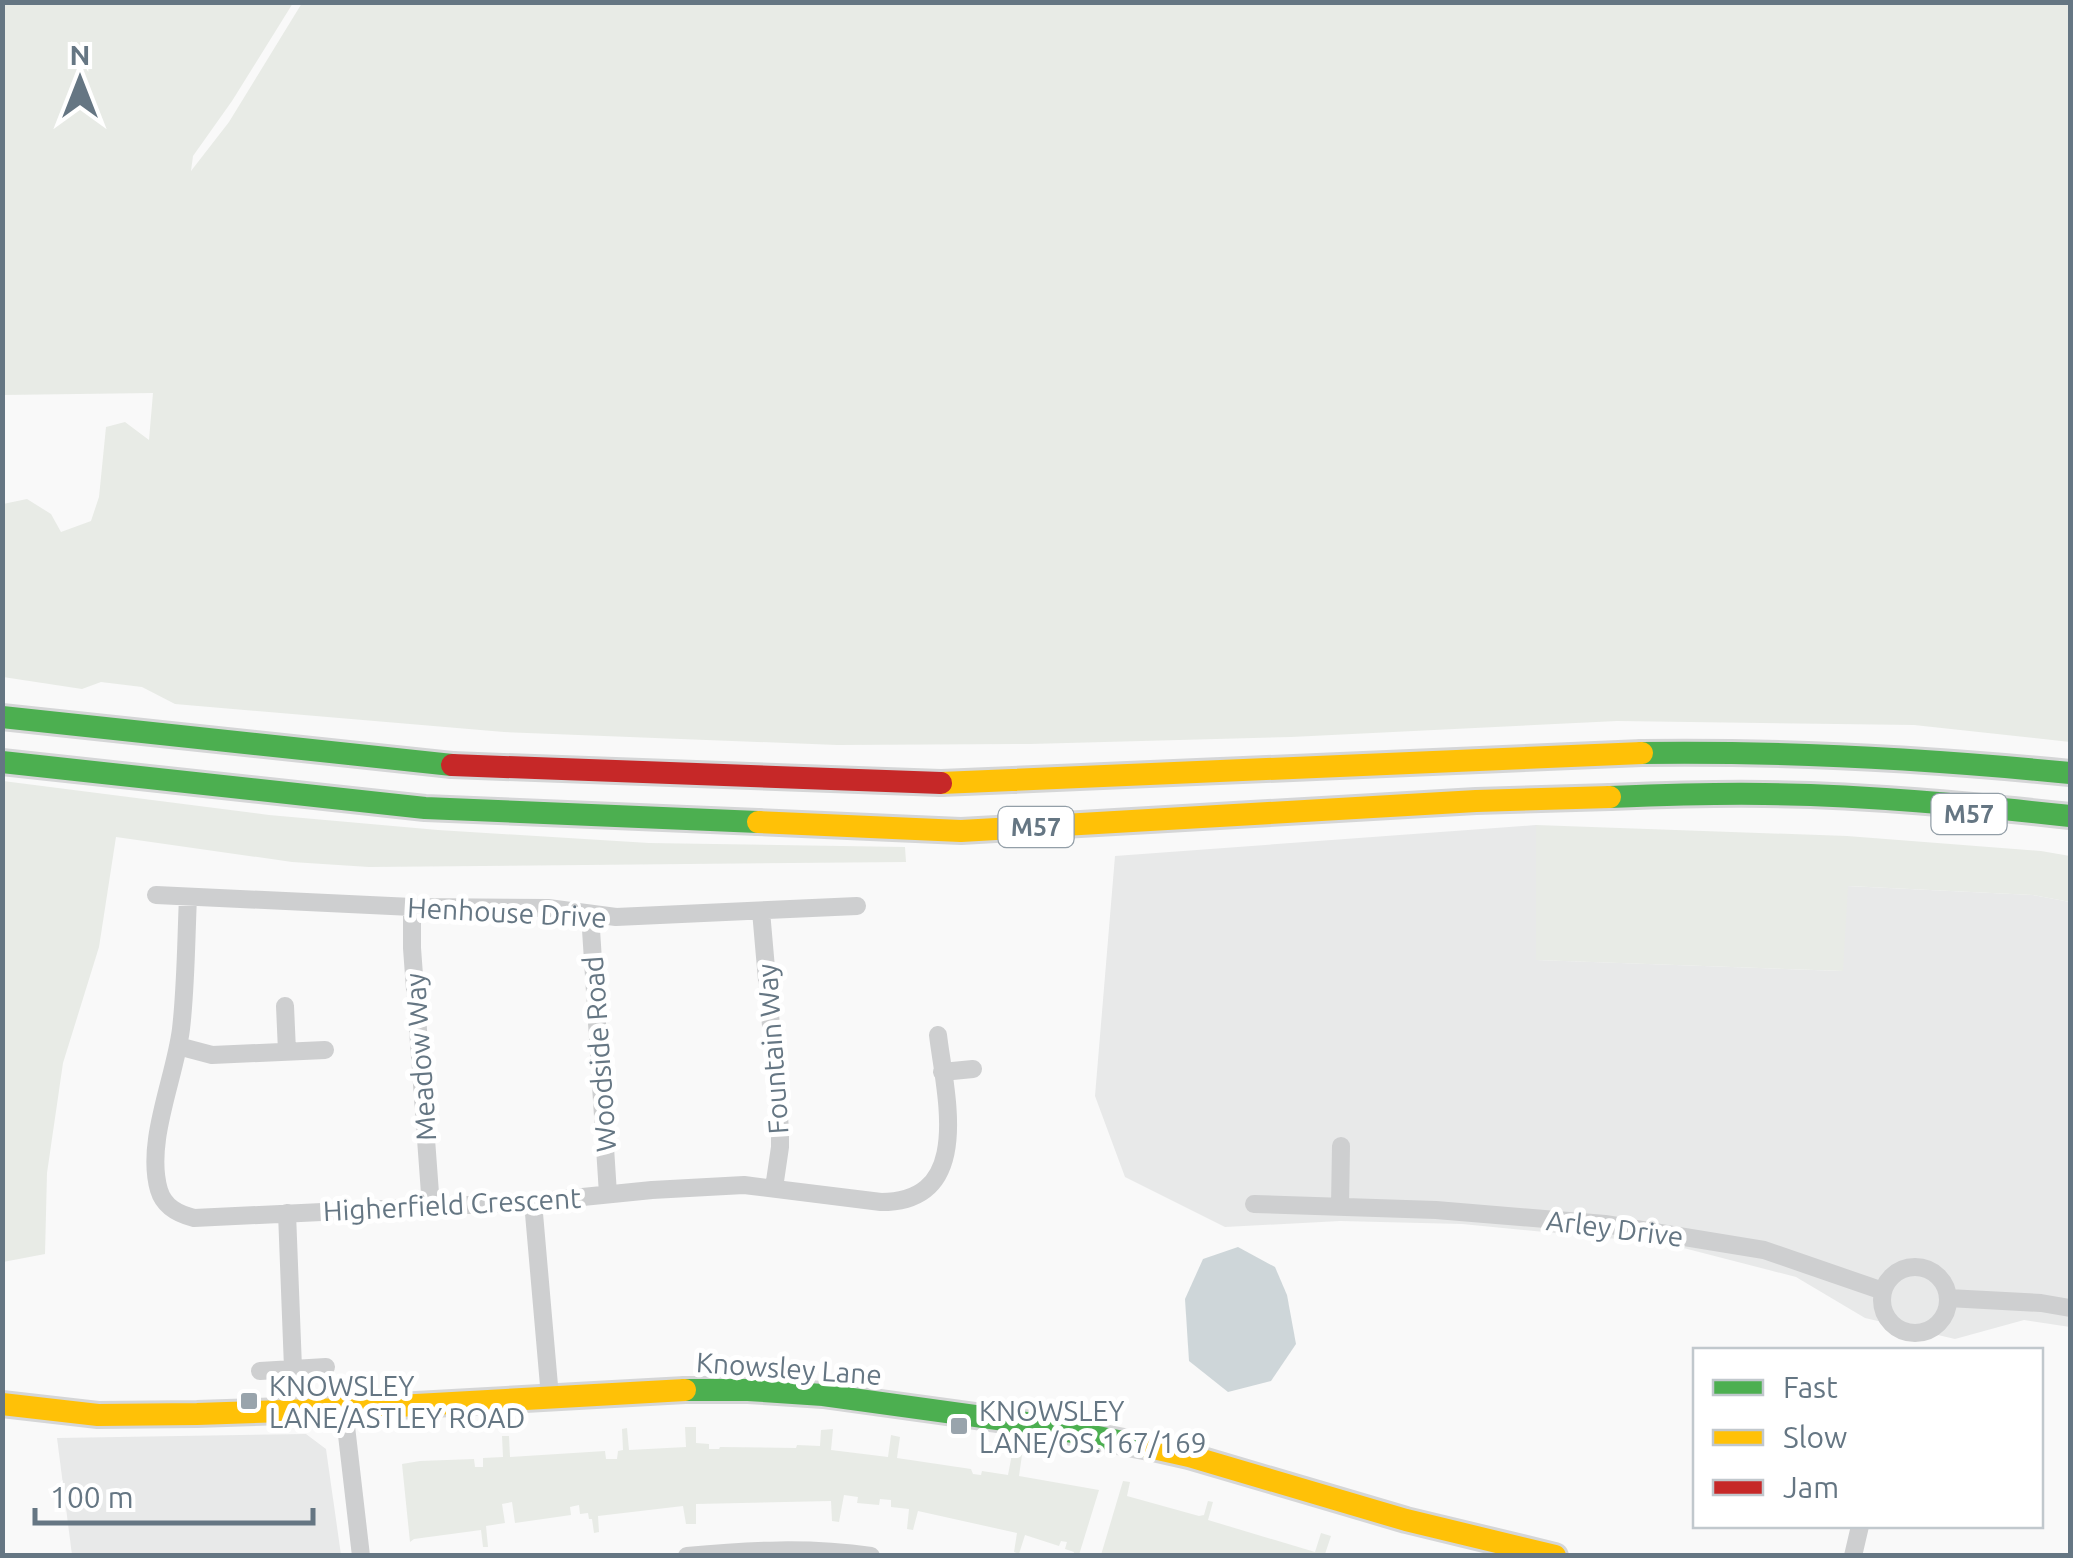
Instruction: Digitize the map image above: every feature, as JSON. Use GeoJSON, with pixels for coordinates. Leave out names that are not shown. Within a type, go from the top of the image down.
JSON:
{"type":"FeatureCollection","features":[{"type":"Feature","properties":{"kind":"main road","name":"M57"},"geometry":{"type":"LineString","coordinates":[[2,717],[449,765],[953,783],[1721,752],[1852,754],[2070,774]]}},
{"type":"Feature","properties":{"kind":"main road","name":"M57"},"geometry":{"type":"LineString","coordinates":[[2,762],[425,808],[961,831],[1666,794],[1868,798],[2070,816]]}},
{"type":"Feature","properties":{"kind":"main road","name":"M57"},"geometry":{"type":"LineString","coordinates":[[1868,798],[2070,831]]}},
{"type":"Feature","properties":{"kind":"main road","name":"Knowsley Lane"},"geometry":{"type":"LineString","coordinates":[[2,1404],[98,1415],[197,1414],[684,1390],[823,1395],[1026,1422],[1120,1440],[1189,1456],[1406,1520],[1555,1556]]}},
{"type":"Feature","properties":{"kind":"street","name":"Henhouse Drive"},"geometry":{"type":"LineString","coordinates":[[156,895],[412,907],[548,908],[628,917],[857,906]]}},
{"type":"Feature","properties":{"kind":"street","name":"Higherfield Crescent"},"geometry":{"type":"LineString","coordinates":[[188,897],[178,1046],[158,1144],[157,1174],[163,1200],[184,1216],[204,1219],[534,1202],[744,1185],[881,1202],[902,1200],[922,1191],[942,1168],[948,1149],[938,1035]]}},
{"type":"Feature","properties":{"kind":"street","name":"Meadow Way"},"geometry":{"type":"LineString","coordinates":[[412,907],[431,1207]]}},
{"type":"Feature","properties":{"kind":"street","name":"Fountain Way"},"geometry":{"type":"LineString","coordinates":[[761,911],[780,1129],[774,1188]]}},
{"type":"Feature","properties":{"kind":"street","name":"Woodside Road"},"geometry":{"type":"LineString","coordinates":[[590,914],[608,1194]]}},
{"type":"Feature","properties":{"kind":"street"},"geometry":{"type":"LineString","coordinates":[[285,1006],[287,1051]]}},
{"type":"Feature","properties":{"kind":"street"},"geometry":{"type":"LineString","coordinates":[[178,1046],[212,1054],[325,1050]]}},
{"type":"Feature","properties":{"kind":"street"},"geometry":{"type":"LineString","coordinates":[[942,1072],[973,1070]]}},
{"type":"Feature","properties":{"kind":"street"},"geometry":{"type":"LineString","coordinates":[[1340,1206],[1341,1146]]}},
{"type":"Feature","properties":{"kind":"street"},"geometry":{"type":"LineString","coordinates":[[534,1202],[550,1396]]}},
{"type":"Feature","properties":{"kind":"street","name":"Arley Drive"},"geometry":{"type":"LineString","coordinates":[[1254,1204],[1436,1210],[1605,1224],[1764,1250],[1883,1291]]}},
{"type":"Feature","properties":{"kind":"street"},"geometry":{"type":"LineString","coordinates":[[287,1213],[294,1368]]}},
{"type":"Feature","properties":{"kind":"street"},"geometry":{"type":"LineString","coordinates":[[1906,1268],[1929,1270],[1946,1287],[1944,1318],[1907,1342],[1886,1318],[1883,1291],[1888,1281],[1906,1268]]}},
{"type":"Feature","properties":{"kind":"street"},"geometry":{"type":"LineString","coordinates":[[1948,1298],[2070,1308]]}},
{"type":"Feature","properties":{"kind":"street"},"geometry":{"type":"LineString","coordinates":[[260,1370],[326,1368]]}},
{"type":"Feature","properties":{"kind":"street"},"geometry":{"type":"LineString","coordinates":[[344,1409],[361,1556]]}},
{"type":"Feature","properties":{"kind":"street"},"geometry":{"type":"LineString","coordinates":[[1852,1556],[1859,1528]]}},
{"type":"Feature","properties":{"kind":"street"},"geometry":{"type":"LineString","coordinates":[[687,1556],[808,1550],[871,1556]]}},
{"type":"Feature","properties":{"kind":"shaded area"},"geometry":{"type":"Polygon","coordinates":[[[2,3],[293,3],[193,156],[191,171],[229,122],[302,3],[2070,3],[2070,742],[1914,725],[1617,721],[1291,737],[837,745],[504,732],[175,704],[142,687],[101,682],[82,689],[3,677],[3,504],[27,499],[51,514],[61,532],[91,521],[99,497],[106,427],[125,422],[149,440],[153,393],[3,395],[2,3]]]}},
{"type":"Feature","properties":{"kind":"shaded area"},"geometry":{"type":"Polygon","coordinates":[[[3,781],[269,815],[438,830],[649,843],[905,847],[906,862],[369,867],[292,862],[116,837],[99,947],[63,1063],[47,1173],[45,1254],[3,1262],[3,781]]]}},
{"type":"Feature","properties":{"kind":"shaded area"},"geometry":{"type":"Polygon","coordinates":[[[1536,825],[1537,960],[1842,971],[1847,886],[2033,895],[2070,902],[2070,1327],[2024,1320],[1955,1339],[1865,1318],[1796,1277],[1668,1244],[1462,1224],[1340,1221],[1225,1227],[1125,1177],[1095,1096],[1115,856],[1536,825]]]}},
{"type":"Feature","properties":{"kind":"shaded area"},"geometry":{"type":"Polygon","coordinates":[[[1536,825],[1847,836],[2041,851],[2070,856],[2070,902],[2033,895],[1848,886],[1843,971],[1536,960],[1536,825]]]}},
{"type":"Feature","properties":{"kind":"shaded area"},"geometry":{"type":"Polygon","coordinates":[[[1238,1247],[1275,1267],[1287,1295],[1296,1344],[1271,1381],[1228,1392],[1189,1361],[1185,1299],[1203,1259],[1238,1247]]]}},
{"type":"Feature","properties":{"kind":"shaded area"},"geometry":{"type":"Polygon","coordinates":[[[685,1427],[696,1427],[696,1443],[709,1444],[709,1449],[820,1446],[821,1430],[833,1429],[831,1450],[888,1457],[891,1435],[900,1437],[897,1458],[971,1469],[973,1474],[981,1475],[982,1471],[1008,1475],[1012,1454],[1022,1455],[1019,1476],[1099,1490],[1079,1555],[1065,1549],[1067,1542],[1061,1541],[1059,1546],[1025,1535],[1019,1554],[1014,1552],[1017,1533],[918,1511],[913,1530],[907,1529],[909,1509],[891,1507],[891,1500],[880,1499],[879,1505],[857,1503],[858,1497],[844,1495],[839,1522],[832,1521],[831,1501],[696,1504],[696,1524],[686,1524],[683,1506],[598,1516],[599,1532],[594,1533],[592,1519],[588,1513],[580,1514],[579,1505],[570,1507],[571,1515],[515,1523],[512,1502],[502,1504],[505,1523],[486,1526],[488,1547],[483,1547],[481,1530],[410,1542],[402,1464],[474,1459],[475,1467],[483,1467],[483,1458],[503,1457],[502,1436],[509,1436],[510,1457],[605,1451],[606,1459],[617,1459],[618,1451],[623,1450],[622,1429],[627,1428],[629,1450],[686,1447],[685,1427]]]}},
{"type":"Feature","properties":{"kind":"shaded area"},"geometry":{"type":"Polygon","coordinates":[[[306,1434],[326,1449],[341,1555],[72,1555],[57,1438],[306,1434]]]}},
{"type":"Feature","properties":{"kind":"shaded area"},"geometry":{"type":"Polygon","coordinates":[[[1123,1481],[1130,1482],[1127,1496],[1199,1516],[1204,1515],[1208,1501],[1213,1502],[1208,1520],[1315,1552],[1321,1533],[1331,1536],[1325,1554],[1329,1555],[1101,1555],[1123,1481]]]}},
{"type":"Feature","properties":{"kind":"traffic: fast"},"geometry":{"type":"LineString","coordinates":[[2,717],[452,765]]}},
{"type":"Feature","properties":{"kind":"traffic: fast"},"geometry":{"type":"LineString","coordinates":[[1642,753],[1856,757],[2070,773]]}},
{"type":"Feature","properties":{"kind":"traffic: fast"},"geometry":{"type":"LineString","coordinates":[[2,762],[425,808],[758,822]]}},
{"type":"Feature","properties":{"kind":"traffic: fast"},"geometry":{"type":"LineString","coordinates":[[1610,797],[1840,796],[2070,816]]}},
{"type":"Feature","properties":{"kind":"traffic: fast"},"geometry":{"type":"LineString","coordinates":[[685,1390],[823,1395],[1026,1423],[1149,1447]]}},
{"type":"Feature","properties":{"kind":"traffic: slow"},"geometry":{"type":"LineString","coordinates":[[941,783],[1642,753]]}},
{"type":"Feature","properties":{"kind":"traffic: slow"},"geometry":{"type":"LineString","coordinates":[[758,822],[961,831],[1476,801],[1610,797]]}},
{"type":"Feature","properties":{"kind":"traffic: slow"},"geometry":{"type":"LineString","coordinates":[[2,1404],[98,1415],[197,1414],[685,1390]]}},
{"type":"Feature","properties":{"kind":"traffic: slow"},"geometry":{"type":"LineString","coordinates":[[1149,1447],[1406,1520],[1555,1556]]}},
{"type":"Feature","properties":{"kind":"traffic: jam"},"geometry":{"type":"LineString","coordinates":[[452,765],[941,783]]}},
{"type":"Feature","properties":{"kind":"place","name":"KNOWSLEY LANE/ASTLEY ROAD"},"geometry":{"type":"Point","coordinates":[249,1401]}},
{"type":"Feature","properties":{"kind":"place","name":"KNOWSLEY LANE/OS.167/169"},"geometry":{"type":"Point","coordinates":[959,1426]}}]}
